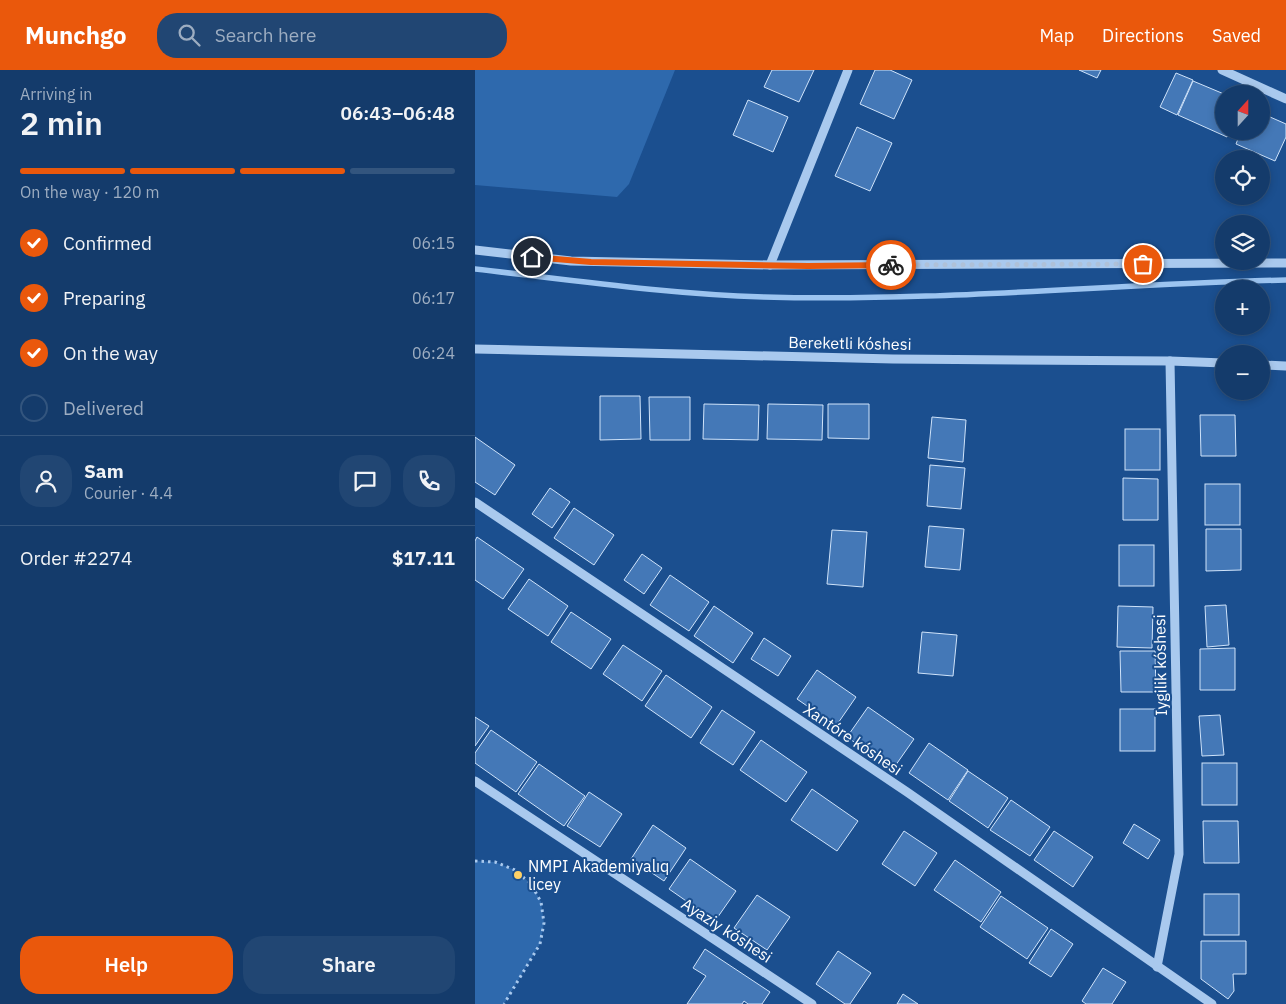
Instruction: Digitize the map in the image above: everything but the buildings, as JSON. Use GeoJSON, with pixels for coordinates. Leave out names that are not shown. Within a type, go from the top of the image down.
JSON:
{"type":"FeatureCollection","features":[{"type":"Feature","properties":{"kind":"street"},"geometry":{"type":"LineString","coordinates":[[770,265],[848,70]]}},
{"type":"Feature","properties":{"kind":"street"},"geometry":{"type":"LineString","coordinates":[[1222,70],[1286,99]]}},
{"type":"Feature","properties":{"kind":"street"},"geometry":{"type":"LineString","coordinates":[[475,250],[571,261],[770,265],[1286,263]]}},
{"type":"Feature","properties":{"kind":"street","name":"Bereketli kóshesi"},"geometry":{"type":"LineString","coordinates":[[475,349],[893,359],[1215,363]]}},
{"type":"Feature","properties":{"kind":"street","name":"Iygilik kóshesi"},"geometry":{"type":"LineString","coordinates":[[1157,967],[1179,854],[1170,361]]}},
{"type":"Feature","properties":{"kind":"street"},"geometry":{"type":"LineString","coordinates":[[1270,365],[1286,366]]}},
{"type":"Feature","properties":{"kind":"street","name":"Xantóre kóshesi"},"geometry":{"type":"LineString","coordinates":[[475,502],[907,792],[1211,1004]]}},
{"type":"Feature","properties":{"kind":"street","name":"Ayaziy kóshesi"},"geometry":{"type":"LineString","coordinates":[[475,781],[812,1004]]}},
{"type":"Feature","properties":{"kind":"path"},"geometry":{"type":"LineString","coordinates":[[475,861],[495,862],[515,870],[531,884],[541,902],[544,923],[540,944],[503,1004]]}},
{"type":"Feature","properties":{"kind":"shaded area"},"geometry":{"type":"Polygon","coordinates":[[[475,70],[675,70],[629,184],[617,197],[475,185],[475,70]]]}},
{"type":"Feature","properties":{"kind":"shaded area"},"geometry":{"type":"Polygon","coordinates":[[[475,861],[495,862],[515,870],[531,884],[541,902],[544,923],[540,944],[504,1004],[475,1004],[475,861]]]}},
{"type":"Feature","properties":{"kind":"waterway"},"geometry":{"type":"LineString","coordinates":[[475,269],[655,290],[764,297],[829,298],[960,295],[1286,280]]}},
{"type":"Feature","properties":{"kind":"way so far"},"geometry":{"type":"LineString","coordinates":[[891,265],[1143,264]]}},
{"type":"Feature","properties":{"kind":"place","name":"NMPI Akademiyalıq licey"},"geometry":{"type":"Point","coordinates":[518,875]}},
{"type":"Feature","properties":{"kind":"route"},"geometry":{"type":"LineString","coordinates":[[532,257],[591,262],[808,266],[891,265]]}}]}
